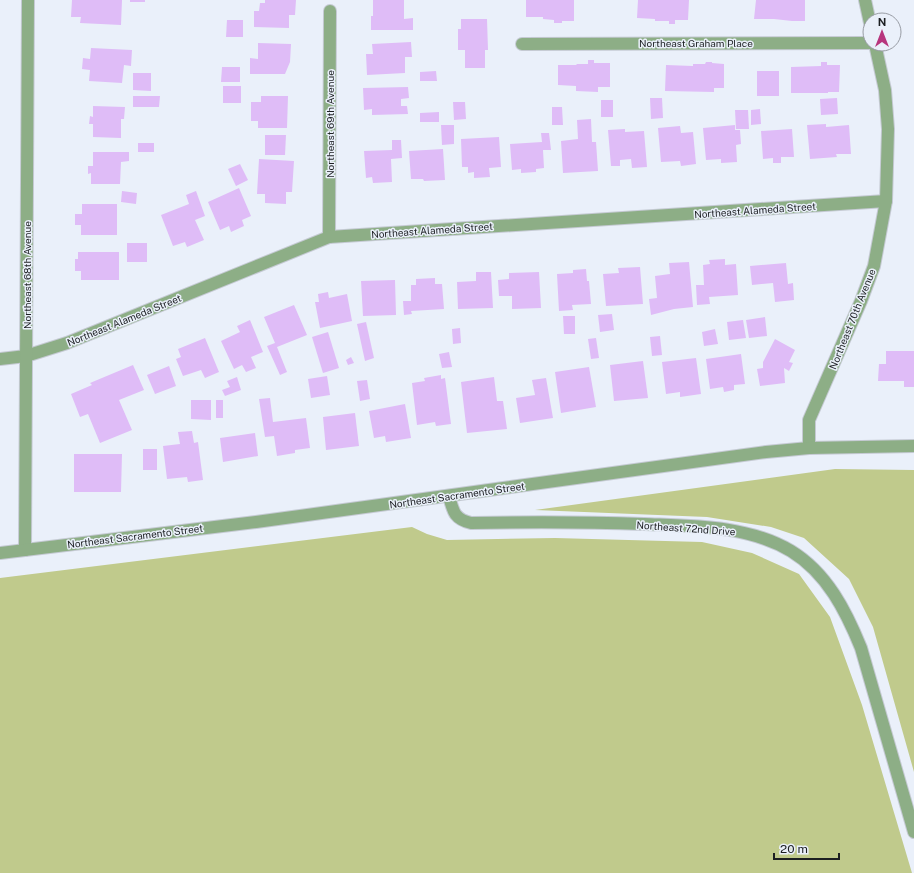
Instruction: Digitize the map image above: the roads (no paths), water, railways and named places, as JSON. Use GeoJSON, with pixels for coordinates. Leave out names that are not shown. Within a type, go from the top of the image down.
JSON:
{"type":"FeatureCollection","features":[{"type":"Feature","properties":{"kind":"street","name":"Northeast 68th Avenue"},"geometry":{"type":"LineString","coordinates":[[25,550],[28,0]]}},
{"type":"Feature","properties":{"kind":"street"},"geometry":{"type":"LineString","coordinates":[[864,0],[867,12]]}},
{"type":"Feature","properties":{"kind":"street","name":"Northeast 69th Avenue"},"geometry":{"type":"LineString","coordinates":[[329,236],[330,11]]}},
{"type":"Feature","properties":{"kind":"street","name":"Northeast Graham Place"},"geometry":{"type":"LineString","coordinates":[[522,44],[862,43]]}},
{"type":"Feature","properties":{"kind":"street","name":"Northeast 70th Avenue"},"geometry":{"type":"LineString","coordinates":[[809,448],[809,420],[861,301],[874,266],[886,201],[888,129],[885,90],[877,52]]}},
{"type":"Feature","properties":{"kind":"street","name":"Northeast Alameda Street"},"geometry":{"type":"LineString","coordinates":[[0,359],[26,356],[67,343],[329,236],[886,201]]}},
{"type":"Feature","properties":{"kind":"street","name":"Northeast Sacramento Street"},"geometry":{"type":"LineString","coordinates":[[0,552],[256,522],[766,452],[809,448],[914,446]]}},
{"type":"Feature","properties":{"kind":"street","name":"Northeast 72nd Drive"},"geometry":{"type":"LineString","coordinates":[[449,496],[457,518],[470,523],[601,522],[733,530],[756,536],[792,552],[827,584],[839,601],[851,623],[861,648],[914,832]]}}]}
